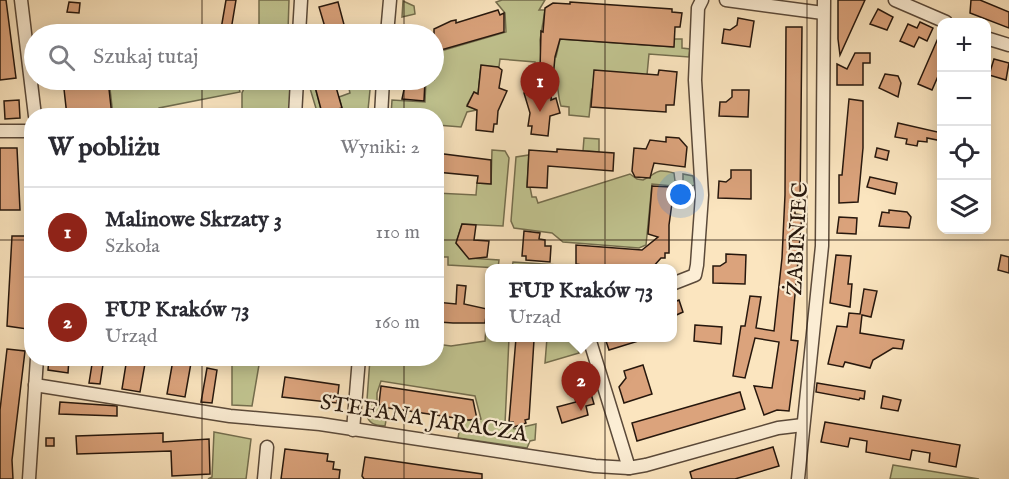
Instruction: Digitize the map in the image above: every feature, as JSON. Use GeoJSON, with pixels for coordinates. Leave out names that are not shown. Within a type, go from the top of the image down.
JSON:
{"type":"FeatureCollection","features":[{"type":"Feature","properties":{"kind":"street"},"geometry":{"type":"LineString","coordinates":[[21,0],[24,25]]}},
{"type":"Feature","properties":{"kind":"street"},"geometry":{"type":"LineString","coordinates":[[300,24],[301,0]]}},
{"type":"Feature","properties":{"kind":"street"},"geometry":{"type":"LineString","coordinates":[[388,24],[390,0]]}},
{"type":"Feature","properties":{"kind":"street"},"geometry":{"type":"LineString","coordinates":[[677,282],[695,275],[697,265],[702,195],[695,80],[698,8],[702,0]]}},
{"type":"Feature","properties":{"kind":"street"},"geometry":{"type":"LineString","coordinates":[[726,0],[823,13]]}},
{"type":"Feature","properties":{"kind":"street","name":"ŻABINIEC"},"geometry":{"type":"LineString","coordinates":[[798,479],[822,237],[824,0]]}},
{"type":"Feature","properties":{"kind":"street"},"geometry":{"type":"LineString","coordinates":[[895,0],[937,18]]}},
{"type":"Feature","properties":{"kind":"street"},"geometry":{"type":"LineString","coordinates":[[991,39],[1009,45]]}},
{"type":"Feature","properties":{"kind":"street"},"geometry":{"type":"LineString","coordinates":[[32,90],[34,108]]}},
{"type":"Feature","properties":{"kind":"street"},"geometry":{"type":"LineString","coordinates":[[295,108],[296,90]]}},
{"type":"Feature","properties":{"kind":"street"},"geometry":{"type":"LineString","coordinates":[[381,108],[382,90]]}},
{"type":"Feature","properties":{"kind":"street"},"geometry":{"type":"LineString","coordinates":[[0,131],[24,131]]}},
{"type":"Feature","properties":{"kind":"street"},"geometry":{"type":"LineString","coordinates":[[590,342],[629,468]]}},
{"type":"Feature","properties":{"kind":"street"},"geometry":{"type":"LineString","coordinates":[[29,479],[36,366]]}},
{"type":"Feature","properties":{"kind":"street"},"geometry":{"type":"LineString","coordinates":[[353,430],[358,366]]}},
{"type":"Feature","properties":{"kind":"street","name":"STEFANA JARACZA"},"geometry":{"type":"LineString","coordinates":[[35,385],[230,416],[320,424],[595,466],[629,468],[778,428],[803,425]]}},
{"type":"Feature","properties":{"kind":"street"},"geometry":{"type":"LineString","coordinates":[[264,479],[267,447]]}},
{"type":"Feature","properties":{"kind":"green space"},"geometry":{"type":"Polygon","coordinates":[[[259,0],[289,0],[288,24],[259,24],[259,0]]]}},
{"type":"Feature","properties":{"kind":"green space"},"geometry":{"type":"Polygon","coordinates":[[[545,0],[539,10],[545,10],[540,40],[541,56],[556,57],[560,39],[673,47],[674,39],[682,39],[682,48],[690,49],[689,57],[649,54],[647,75],[592,89],[589,117],[569,115],[569,107],[561,106],[553,71],[535,70],[535,62],[500,59],[499,67],[481,66],[478,94],[474,92],[467,105],[477,110],[467,112],[461,127],[444,126],[444,108],[392,108],[392,100],[425,102],[426,90],[444,90],[444,50],[506,32],[505,13],[496,2],[545,0]]]}},
{"type":"Feature","properties":{"kind":"green space"},"geometry":{"type":"Polygon","coordinates":[[[403,1],[414,6],[415,14],[402,17],[403,1]]]}},
{"type":"Feature","properties":{"kind":"green space"},"geometry":{"type":"Polygon","coordinates":[[[110,90],[240,90],[240,92],[159,108],[112,108],[110,90]]]}},
{"type":"Feature","properties":{"kind":"green space"},"geometry":{"type":"Polygon","coordinates":[[[243,90],[292,90],[291,108],[242,108],[243,90]]]}},
{"type":"Feature","properties":{"kind":"green space"},"geometry":{"type":"Polygon","coordinates":[[[310,90],[316,90],[321,108],[316,108],[310,90]]]}},
{"type":"Feature","properties":{"kind":"green space"},"geometry":{"type":"Polygon","coordinates":[[[349,90],[370,90],[368,108],[342,108],[339,97],[350,93],[349,90]]]}},
{"type":"Feature","properties":{"kind":"green space"},"geometry":{"type":"Polygon","coordinates":[[[584,138],[599,139],[599,152],[583,151],[584,138]]]}},
{"type":"Feature","properties":{"kind":"green space"},"geometry":{"type":"Polygon","coordinates":[[[492,150],[505,151],[509,158],[503,226],[462,224],[456,243],[469,258],[499,260],[498,264],[485,264],[485,267],[448,265],[448,257],[444,257],[444,193],[476,195],[477,183],[491,184],[492,150]]]}},
{"type":"Feature","properties":{"kind":"green space"},"geometry":{"type":"Polygon","coordinates":[[[529,155],[527,187],[530,187],[532,197],[536,197],[538,203],[630,174],[643,180],[663,171],[674,173],[675,181],[683,181],[683,174],[693,176],[695,185],[688,187],[687,201],[675,200],[673,186],[652,184],[646,245],[639,248],[563,242],[552,233],[514,228],[511,221],[516,157],[529,155]]]}},
{"type":"Feature","properties":{"kind":"green space"},"geometry":{"type":"Polygon","coordinates":[[[513,262],[543,264],[513,264],[513,262]]]}},
{"type":"Feature","properties":{"kind":"green space"},"geometry":{"type":"Polygon","coordinates":[[[485,341],[509,342],[505,424],[511,424],[514,429],[536,424],[535,440],[530,441],[527,448],[458,438],[461,421],[481,419],[475,396],[381,381],[377,393],[377,405],[388,410],[385,426],[375,425],[367,417],[369,366],[444,366],[444,345],[485,341]]]}},
{"type":"Feature","properties":{"kind":"green space"},"geometry":{"type":"Polygon","coordinates":[[[547,342],[575,342],[579,353],[545,363],[547,342]]]}},
{"type":"Feature","properties":{"kind":"green space"},"geometry":{"type":"Polygon","coordinates":[[[232,366],[259,366],[252,406],[232,405],[232,366]]]}},
{"type":"Feature","properties":{"kind":"green space"},"geometry":{"type":"Polygon","coordinates":[[[214,432],[251,439],[246,479],[208,479],[212,477],[214,432]]]}},
{"type":"Feature","properties":{"kind":"green space"},"geometry":{"type":"Polygon","coordinates":[[[893,465],[979,479],[890,479],[893,465]]]}},
{"type":"Feature","properties":{"kind":"building"},"geometry":{"type":"Polygon","coordinates":[[[0,0],[6,0],[16,78],[0,80],[0,0]]]}},
{"type":"Feature","properties":{"kind":"building"},"geometry":{"type":"Polygon","coordinates":[[[226,0],[236,0],[232,24],[222,24],[226,0]]]}},
{"type":"Feature","properties":{"kind":"building"},"geometry":{"type":"Polygon","coordinates":[[[838,0],[865,0],[840,55],[838,39],[838,0]]]}},
{"type":"Feature","properties":{"kind":"building"},"geometry":{"type":"Polygon","coordinates":[[[971,0],[980,0],[1009,12],[1009,28],[991,21],[991,18],[983,18],[970,13],[971,0]]]}},
{"type":"Feature","properties":{"kind":"building"},"geometry":{"type":"Polygon","coordinates":[[[69,2],[80,3],[79,13],[67,12],[69,2]]]}},
{"type":"Feature","properties":{"kind":"building"},"geometry":{"type":"Polygon","coordinates":[[[338,2],[344,24],[324,24],[319,7],[338,2]]]}},
{"type":"Feature","properties":{"kind":"building"},"geometry":{"type":"Polygon","coordinates":[[[570,2],[672,9],[672,12],[682,13],[680,27],[675,27],[674,47],[560,39],[555,57],[551,100],[556,98],[560,113],[550,116],[548,136],[531,134],[532,126],[528,126],[530,113],[524,93],[532,90],[532,74],[540,70],[541,31],[543,32],[545,8],[553,3],[570,4],[570,2]]]}},
{"type":"Feature","properties":{"kind":"building"},"geometry":{"type":"Polygon","coordinates":[[[878,9],[893,17],[887,30],[870,24],[878,9]]]}},
{"type":"Feature","properties":{"kind":"building"},"geometry":{"type":"Polygon","coordinates":[[[498,10],[500,15],[504,13],[504,32],[444,49],[444,24],[456,20],[456,23],[498,10]]]}},
{"type":"Feature","properties":{"kind":"building"},"geometry":{"type":"Polygon","coordinates":[[[738,18],[754,21],[750,47],[722,43],[724,29],[730,30],[737,25],[738,18]]]}},
{"type":"Feature","properties":{"kind":"building"},"geometry":{"type":"Polygon","coordinates":[[[920,22],[933,28],[927,41],[919,37],[914,47],[900,41],[908,24],[917,28],[920,22]]]}},
{"type":"Feature","properties":{"kind":"building"},"geometry":{"type":"Polygon","coordinates":[[[786,27],[802,27],[800,204],[795,204],[795,214],[802,215],[791,340],[798,341],[789,411],[777,410],[764,415],[754,386],[772,388],[779,342],[755,338],[745,378],[733,376],[741,326],[745,326],[750,296],[761,297],[756,328],[774,331],[782,258],[785,195],[786,27]]]}},
{"type":"Feature","properties":{"kind":"building"},"geometry":{"type":"Polygon","coordinates":[[[937,40],[937,78],[932,90],[918,84],[937,40]]]}},
{"type":"Feature","properties":{"kind":"building"},"geometry":{"type":"Polygon","coordinates":[[[855,53],[870,53],[870,63],[863,63],[863,85],[837,85],[837,64],[847,69],[855,53]]]}},
{"type":"Feature","properties":{"kind":"building"},"geometry":{"type":"Polygon","coordinates":[[[994,59],[1009,63],[1006,80],[991,76],[994,59]]]}},
{"type":"Feature","properties":{"kind":"building"},"geometry":{"type":"Polygon","coordinates":[[[481,65],[498,67],[502,70],[499,88],[507,91],[498,111],[497,124],[494,124],[493,132],[476,130],[477,110],[467,106],[474,92],[478,94],[481,65]]]}},
{"type":"Feature","properties":{"kind":"building"},"geometry":{"type":"Polygon","coordinates":[[[594,70],[658,75],[659,70],[677,72],[674,105],[666,105],[666,112],[591,107],[594,70]]]}},
{"type":"Feature","properties":{"kind":"building"},"geometry":{"type":"Polygon","coordinates":[[[885,74],[898,76],[901,83],[898,97],[879,88],[885,74]]]}},
{"type":"Feature","properties":{"kind":"building"},"geometry":{"type":"Polygon","coordinates":[[[64,90],[109,90],[111,108],[66,108],[64,90]]]}},
{"type":"Feature","properties":{"kind":"building"},"geometry":{"type":"Polygon","coordinates":[[[316,90],[337,90],[342,108],[321,108],[316,90]]]}},
{"type":"Feature","properties":{"kind":"building"},"geometry":{"type":"Polygon","coordinates":[[[404,90],[425,90],[424,101],[402,99],[404,90]]]}},
{"type":"Feature","properties":{"kind":"building"},"geometry":{"type":"Polygon","coordinates":[[[732,90],[749,90],[748,117],[719,116],[720,102],[726,102],[732,97],[732,90]]]}},
{"type":"Feature","properties":{"kind":"building"},"geometry":{"type":"Polygon","coordinates":[[[849,99],[863,101],[863,148],[858,202],[839,203],[839,175],[842,175],[849,99]]]}},
{"type":"Feature","properties":{"kind":"building"},"geometry":{"type":"Polygon","coordinates":[[[19,100],[20,118],[5,119],[4,101],[19,100]]]}},
{"type":"Feature","properties":{"kind":"building"},"geometry":{"type":"Polygon","coordinates":[[[898,123],[937,132],[937,140],[927,138],[927,142],[918,141],[917,146],[906,144],[907,139],[895,137],[898,123]]]}},
{"type":"Feature","properties":{"kind":"building"},"geometry":{"type":"Polygon","coordinates":[[[666,137],[679,138],[687,147],[685,167],[654,163],[650,178],[635,177],[632,171],[634,148],[646,149],[650,140],[666,142],[666,137]]]}},
{"type":"Feature","properties":{"kind":"building"},"geometry":{"type":"Polygon","coordinates":[[[0,148],[17,148],[20,210],[0,210],[0,148]]]}},
{"type":"Feature","properties":{"kind":"building"},"geometry":{"type":"Polygon","coordinates":[[[877,148],[889,151],[887,160],[875,157],[877,148]]]}},
{"type":"Feature","properties":{"kind":"building"},"geometry":{"type":"Polygon","coordinates":[[[557,149],[614,153],[613,171],[548,166],[547,188],[527,187],[529,150],[557,152],[557,149]]]}},
{"type":"Feature","properties":{"kind":"building"},"geometry":{"type":"Polygon","coordinates":[[[444,154],[491,160],[491,184],[477,183],[478,176],[444,173],[444,154]]]}},
{"type":"Feature","properties":{"kind":"building"},"geometry":{"type":"Polygon","coordinates":[[[731,170],[751,170],[751,199],[718,198],[719,181],[726,182],[731,178],[731,170]]]}},
{"type":"Feature","properties":{"kind":"building"},"geometry":{"type":"Polygon","coordinates":[[[870,177],[897,183],[895,194],[867,187],[870,177]]]}},
{"type":"Feature","properties":{"kind":"building"},"geometry":{"type":"Polygon","coordinates":[[[652,186],[671,187],[673,196],[669,225],[669,253],[665,253],[665,258],[661,258],[656,264],[576,264],[576,245],[642,250],[658,237],[648,234],[652,186]]]}},
{"type":"Feature","properties":{"kind":"building"},"geometry":{"type":"Polygon","coordinates":[[[889,210],[907,212],[911,217],[909,228],[879,226],[882,212],[889,213],[889,210]]]}},
{"type":"Feature","properties":{"kind":"building"},"geometry":{"type":"Polygon","coordinates":[[[839,217],[857,218],[856,234],[837,233],[839,217]]]}},
{"type":"Feature","properties":{"kind":"building"},"geometry":{"type":"Polygon","coordinates":[[[462,224],[476,225],[474,240],[489,241],[487,257],[469,259],[456,243],[462,224]]]}},
{"type":"Feature","properties":{"kind":"building"},"geometry":{"type":"Polygon","coordinates":[[[524,231],[540,233],[539,239],[545,240],[545,246],[551,246],[550,262],[526,260],[526,256],[522,256],[524,231]]]}},
{"type":"Feature","properties":{"kind":"building"},"geometry":{"type":"Polygon","coordinates":[[[12,236],[24,236],[24,329],[7,326],[12,236]]]}},
{"type":"Feature","properties":{"kind":"building"},"geometry":{"type":"Polygon","coordinates":[[[726,254],[746,255],[745,284],[713,283],[713,266],[720,266],[726,262],[726,254]]]}},
{"type":"Feature","properties":{"kind":"building"},"geometry":{"type":"Polygon","coordinates":[[[836,255],[851,256],[848,284],[852,284],[850,307],[830,303],[836,255]]]}},
{"type":"Feature","properties":{"kind":"building"},"geometry":{"type":"Polygon","coordinates":[[[1001,255],[1009,257],[1009,273],[998,270],[1001,255]]]}},
{"type":"Feature","properties":{"kind":"building"},"geometry":{"type":"Polygon","coordinates":[[[457,285],[466,286],[464,304],[485,309],[485,323],[444,322],[444,303],[456,304],[457,285]]]}},
{"type":"Feature","properties":{"kind":"building"},"geometry":{"type":"Polygon","coordinates":[[[864,289],[877,291],[871,317],[862,315],[860,333],[904,340],[902,349],[893,348],[873,360],[870,368],[845,362],[843,367],[828,364],[837,326],[847,327],[849,313],[860,314],[864,289]]]}},
{"type":"Feature","properties":{"kind":"building"},"geometry":{"type":"Polygon","coordinates":[[[679,300],[683,312],[677,315],[677,301],[679,300]]]}},
{"type":"Feature","properties":{"kind":"building"},"geometry":{"type":"Polygon","coordinates":[[[695,325],[722,327],[721,344],[694,341],[695,325]]]}},
{"type":"Feature","properties":{"kind":"building"},"geometry":{"type":"Polygon","coordinates":[[[516,342],[534,342],[529,419],[525,420],[526,423],[514,427],[513,422],[509,422],[516,342]]]}},
{"type":"Feature","properties":{"kind":"building"},"geometry":{"type":"Polygon","coordinates":[[[606,342],[635,342],[609,350],[606,342]]]}},
{"type":"Feature","properties":{"kind":"building"},"geometry":{"type":"Polygon","coordinates":[[[7,349],[24,351],[12,460],[13,479],[0,479],[0,410],[7,349]]]}},
{"type":"Feature","properties":{"kind":"building"},"geometry":{"type":"Polygon","coordinates":[[[643,365],[652,394],[624,403],[619,387],[626,378],[624,371],[643,365]]]}},
{"type":"Feature","properties":{"kind":"building"},"geometry":{"type":"Polygon","coordinates":[[[48,366],[68,366],[68,373],[48,370],[48,366]]]}},
{"type":"Feature","properties":{"kind":"building"},"geometry":{"type":"Polygon","coordinates":[[[92,366],[103,366],[100,384],[89,383],[92,366]]]}},
{"type":"Feature","properties":{"kind":"building"},"geometry":{"type":"Polygon","coordinates":[[[126,366],[145,366],[140,392],[122,389],[126,366]]]}},
{"type":"Feature","properties":{"kind":"building"},"geometry":{"type":"Polygon","coordinates":[[[172,366],[190,366],[185,397],[167,394],[172,366]]]}},
{"type":"Feature","properties":{"kind":"building"},"geometry":{"type":"Polygon","coordinates":[[[207,368],[217,370],[212,403],[201,402],[207,368]]]}},
{"type":"Feature","properties":{"kind":"building"},"geometry":{"type":"Polygon","coordinates":[[[585,373],[594,404],[586,406],[588,415],[562,423],[557,407],[576,402],[569,378],[585,373]]]}},
{"type":"Feature","properties":{"kind":"building"},"geometry":{"type":"Polygon","coordinates":[[[285,377],[339,385],[337,403],[282,397],[285,377]]]}},
{"type":"Feature","properties":{"kind":"building"},"geometry":{"type":"Polygon","coordinates":[[[817,383],[865,391],[864,399],[816,392],[817,383]]]}},
{"type":"Feature","properties":{"kind":"building"},"geometry":{"type":"Polygon","coordinates":[[[381,386],[473,400],[477,419],[469,420],[382,407],[379,404],[381,386]]]}},
{"type":"Feature","properties":{"kind":"building"},"geometry":{"type":"Polygon","coordinates":[[[740,392],[745,409],[637,441],[632,423],[740,392]]]}},
{"type":"Feature","properties":{"kind":"building"},"geometry":{"type":"Polygon","coordinates":[[[883,396],[901,400],[898,411],[881,408],[883,396]]]}},
{"type":"Feature","properties":{"kind":"building"},"geometry":{"type":"Polygon","coordinates":[[[60,402],[117,406],[117,416],[59,414],[60,402]]]}},
{"type":"Feature","properties":{"kind":"building"},"geometry":{"type":"Polygon","coordinates":[[[825,422],[960,445],[956,467],[929,462],[930,453],[912,450],[910,460],[866,452],[867,441],[850,438],[848,447],[821,442],[825,422]]]}},
{"type":"Feature","properties":{"kind":"building"},"geometry":{"type":"Polygon","coordinates":[[[163,433],[163,442],[209,439],[210,474],[172,476],[171,451],[77,454],[76,436],[163,433]]]}},
{"type":"Feature","properties":{"kind":"building"},"geometry":{"type":"Polygon","coordinates":[[[46,438],[54,438],[54,446],[46,446],[46,438]]]}},
{"type":"Feature","properties":{"kind":"building"},"geometry":{"type":"Polygon","coordinates":[[[773,447],[779,466],[735,479],[692,479],[690,472],[695,470],[773,447]]]}},
{"type":"Feature","properties":{"kind":"building"},"geometry":{"type":"Polygon","coordinates":[[[285,449],[328,454],[327,461],[334,462],[333,469],[340,470],[339,479],[281,479],[285,449]]]}},
{"type":"Feature","properties":{"kind":"building"},"geometry":{"type":"Polygon","coordinates":[[[365,457],[482,474],[482,479],[364,479],[362,476],[365,457]]]}},
{"type":"Feature","properties":{"kind":"place","name":"Malinowe Skrzaty 3"},"geometry":{"type":"Point","coordinates":[540,112]}},
{"type":"Feature","properties":{"kind":"place","name":"FUP Kraków 73"},"geometry":{"type":"Point","coordinates":[581,411]}}]}
